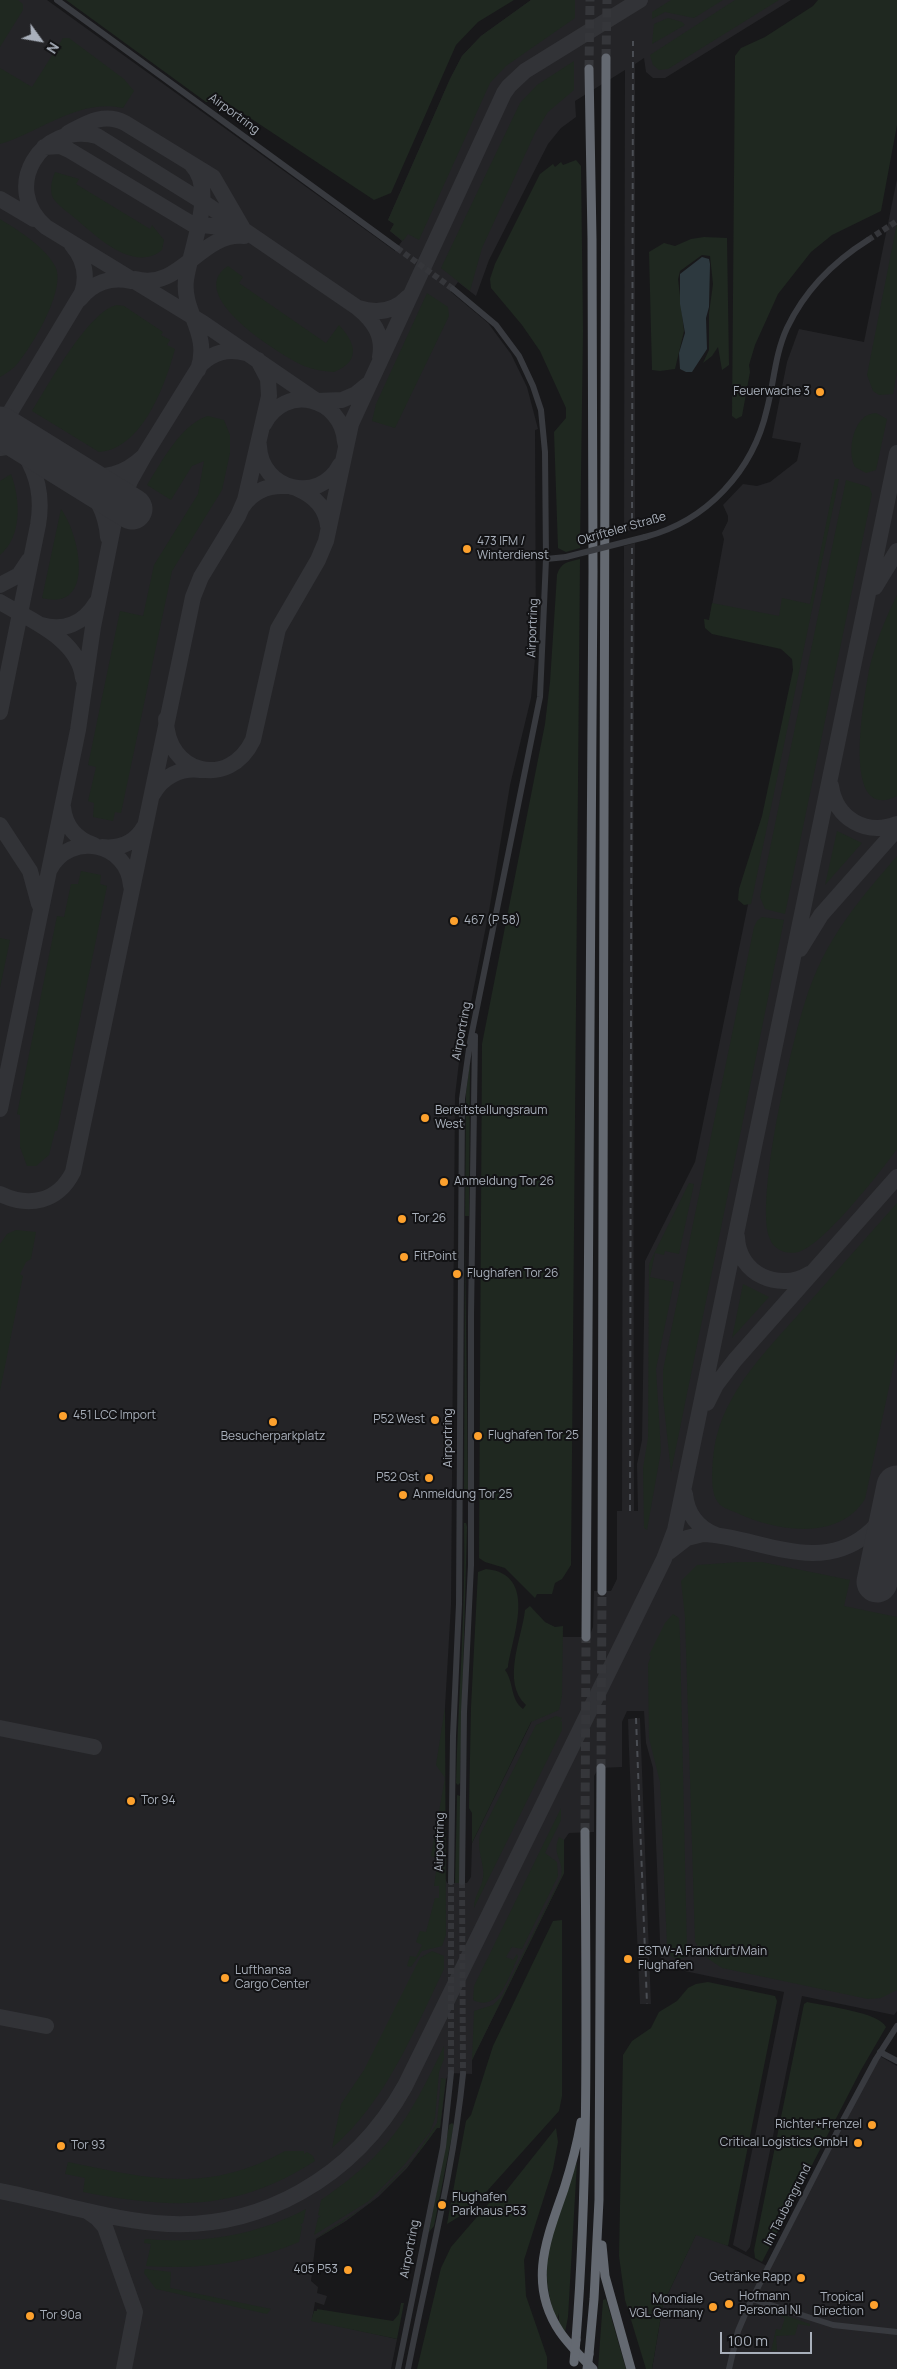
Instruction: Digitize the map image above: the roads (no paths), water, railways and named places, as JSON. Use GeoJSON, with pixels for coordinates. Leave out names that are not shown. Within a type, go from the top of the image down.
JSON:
{"type":"FeatureCollection","features":[{"type":"Feature","properties":{"kind":"highway"},"geometry":{"type":"LineString","coordinates":[[602,1591],[606,58]]}},
{"type":"Feature","properties":{"kind":"highway"},"geometry":{"type":"LineString","coordinates":[[586,1637],[592,571],[592,239],[589,69]]}},
{"type":"Feature","properties":{"kind":"highway"},"geometry":{"type":"LineString","coordinates":[[587,2369],[594,2299],[599,2200],[601,1768]]}},
{"type":"Feature","properties":{"kind":"highway"},"geometry":{"type":"LineString","coordinates":[[573,2366],[584,2214],[586,2098],[585,1832]]}},
{"type":"Feature","properties":{"kind":"highway"},"geometry":{"type":"LineString","coordinates":[[586,2098],[572,2163],[544,2242],[541,2271],[546,2300],[559,2330],[593,2369]]}},
{"type":"Feature","properties":{"kind":"highway"},"geometry":{"type":"LineString","coordinates":[[599,2200],[605,2276],[631,2369]]}},
{"type":"Feature","properties":{"kind":"street","name":"Airportring"},"geometry":{"type":"LineString","coordinates":[[57,0],[397,248]]}},
{"type":"Feature","properties":{"kind":"street","name":"Okrifteler Straße"},"geometry":{"type":"LineString","coordinates":[[546,559],[566,557],[645,537],[684,522],[706,507],[725,490],[740,472],[755,447],[764,424],[777,355],[787,328],[797,309],[825,273],[868,240]]}},
{"type":"Feature","properties":{"kind":"street","name":"Airportring"},"geometry":{"type":"LineString","coordinates":[[451,1882],[453,1736],[459,1604],[462,1120],[465,1076],[540,697],[546,559],[544,430],[534,386],[519,356],[502,332],[480,309],[453,289]]}},
{"type":"Feature","properties":{"kind":"street","name":"Airportring"},"geometry":{"type":"LineString","coordinates":[[462,1882],[464,1712],[471,1565],[473,1075],[480,995]]}},
{"type":"Feature","properties":{"kind":"street","name":"Im Taubengrund"},"geometry":{"type":"LineString","coordinates":[[729,2369],[738,2331],[752,2299],[879,2053],[897,2026]]}},
{"type":"Feature","properties":{"kind":"street"},"geometry":{"type":"LineString","coordinates":[[879,2053],[897,2061]]}},
{"type":"Feature","properties":{"kind":"street","name":"Airportring"},"geometry":{"type":"LineString","coordinates":[[398,2369],[443,2147],[451,2073]]}},
{"type":"Feature","properties":{"kind":"street","name":"Airportring"},"geometry":{"type":"LineString","coordinates":[[408,2369],[457,2129],[463,2074]]}},
{"type":"Feature","properties":{"kind":"street"},"geometry":{"type":"LineString","coordinates":[[752,2299],[833,2325],[897,2332]]}},
{"type":"Feature","properties":{"kind":"tunnel"},"geometry":{"type":"LineString","coordinates":[[589,69],[590,0]]}},
{"type":"Feature","properties":{"kind":"tunnel"},"geometry":{"type":"LineString","coordinates":[[606,58],[607,0]]}},
{"type":"Feature","properties":{"kind":"tunnel"},"geometry":{"type":"LineString","coordinates":[[868,240],[897,221]]}},
{"type":"Feature","properties":{"kind":"tunnel"},"geometry":{"type":"LineString","coordinates":[[397,248],[453,289]]}},
{"type":"Feature","properties":{"kind":"tunnel"},"geometry":{"type":"LineString","coordinates":[[601,1768],[602,1591]]}},
{"type":"Feature","properties":{"kind":"tunnel"},"geometry":{"type":"LineString","coordinates":[[585,1832],[586,1637]]}},
{"type":"Feature","properties":{"kind":"tunnel"},"geometry":{"type":"LineString","coordinates":[[451,1882],[451,2073]]}},
{"type":"Feature","properties":{"kind":"tunnel"},"geometry":{"type":"LineString","coordinates":[[462,1882],[463,2074]]}},
{"type":"Feature","properties":{"kind":"railway"},"geometry":{"type":"LineString","coordinates":[[632,530],[633,41]]}},
{"type":"Feature","properties":{"kind":"railway"},"geometry":{"type":"LineString","coordinates":[[630,1511],[632,544]]}},
{"type":"Feature","properties":{"kind":"railway"},"geometry":{"type":"LineString","coordinates":[[636,1718],[647,2004]]}},
{"type":"Feature","properties":{"kind":"place","name":"Feuerwache 3"},"geometry":{"type":"Point","coordinates":[820,392]}},
{"type":"Feature","properties":{"kind":"place","name":"473 IFM / Winterdienst"},"geometry":{"type":"Point","coordinates":[467,549]}},
{"type":"Feature","properties":{"kind":"place","name":"467 (P 58)"},"geometry":{"type":"Point","coordinates":[454,921]}},
{"type":"Feature","properties":{"kind":"place","name":"Bereitstellungsraum West"},"geometry":{"type":"Point","coordinates":[425,1118]}},
{"type":"Feature","properties":{"kind":"place","name":"Anmeldung Tor 26"},"geometry":{"type":"Point","coordinates":[444,1182]}},
{"type":"Feature","properties":{"kind":"place","name":"Tor 26"},"geometry":{"type":"Point","coordinates":[402,1219]}},
{"type":"Feature","properties":{"kind":"place","name":"FitPoint"},"geometry":{"type":"Point","coordinates":[404,1257]}},
{"type":"Feature","properties":{"kind":"place","name":"Flughafen Tor 26"},"geometry":{"type":"Point","coordinates":[457,1274]}},
{"type":"Feature","properties":{"kind":"place","name":"451 LCC Import"},"geometry":{"type":"Point","coordinates":[63,1416]}},
{"type":"Feature","properties":{"kind":"place","name":"P52 West"},"geometry":{"type":"Point","coordinates":[435,1420]}},
{"type":"Feature","properties":{"kind":"place","name":"Besucherparkplatz"},"geometry":{"type":"Point","coordinates":[273,1422]}},
{"type":"Feature","properties":{"kind":"place","name":"Flughafen Tor 25"},"geometry":{"type":"Point","coordinates":[478,1436]}},
{"type":"Feature","properties":{"kind":"place","name":"P52 Ost"},"geometry":{"type":"Point","coordinates":[429,1478]}},
{"type":"Feature","properties":{"kind":"place","name":"Anmeldung Tor 25"},"geometry":{"type":"Point","coordinates":[403,1495]}},
{"type":"Feature","properties":{"kind":"place","name":"Tor 94"},"geometry":{"type":"Point","coordinates":[131,1801]}},
{"type":"Feature","properties":{"kind":"place","name":"ESTW-A Frankfurt/Main Flughafen"},"geometry":{"type":"Point","coordinates":[628,1959]}},
{"type":"Feature","properties":{"kind":"place","name":"Lufthansa Cargo Center"},"geometry":{"type":"Point","coordinates":[225,1978]}},
{"type":"Feature","properties":{"kind":"place","name":"Richter+Frenzel"},"geometry":{"type":"Point","coordinates":[872,2125]}},
{"type":"Feature","properties":{"kind":"place","name":"Critical Logistics GmbH"},"geometry":{"type":"Point","coordinates":[858,2143]}},
{"type":"Feature","properties":{"kind":"place","name":"Tor 93"},"geometry":{"type":"Point","coordinates":[61,2146]}},
{"type":"Feature","properties":{"kind":"place","name":"Flughafen Parkhaus P53"},"geometry":{"type":"Point","coordinates":[442,2205]}},
{"type":"Feature","properties":{"kind":"place","name":"405 P53"},"geometry":{"type":"Point","coordinates":[348,2270]}},
{"type":"Feature","properties":{"kind":"place","name":"Getränke Rapp"},"geometry":{"type":"Point","coordinates":[801,2278]}},
{"type":"Feature","properties":{"kind":"place","name":"Hofmann Personal Nl"},"geometry":{"type":"Point","coordinates":[729,2304]}},
{"type":"Feature","properties":{"kind":"place","name":"Tropical Direction"},"geometry":{"type":"Point","coordinates":[874,2305]}},
{"type":"Feature","properties":{"kind":"place","name":"Mondiale VGL Germany"},"geometry":{"type":"Point","coordinates":[713,2307]}},
{"type":"Feature","properties":{"kind":"place","name":"Tor 90a"},"geometry":{"type":"Point","coordinates":[30,2316]}}]}
